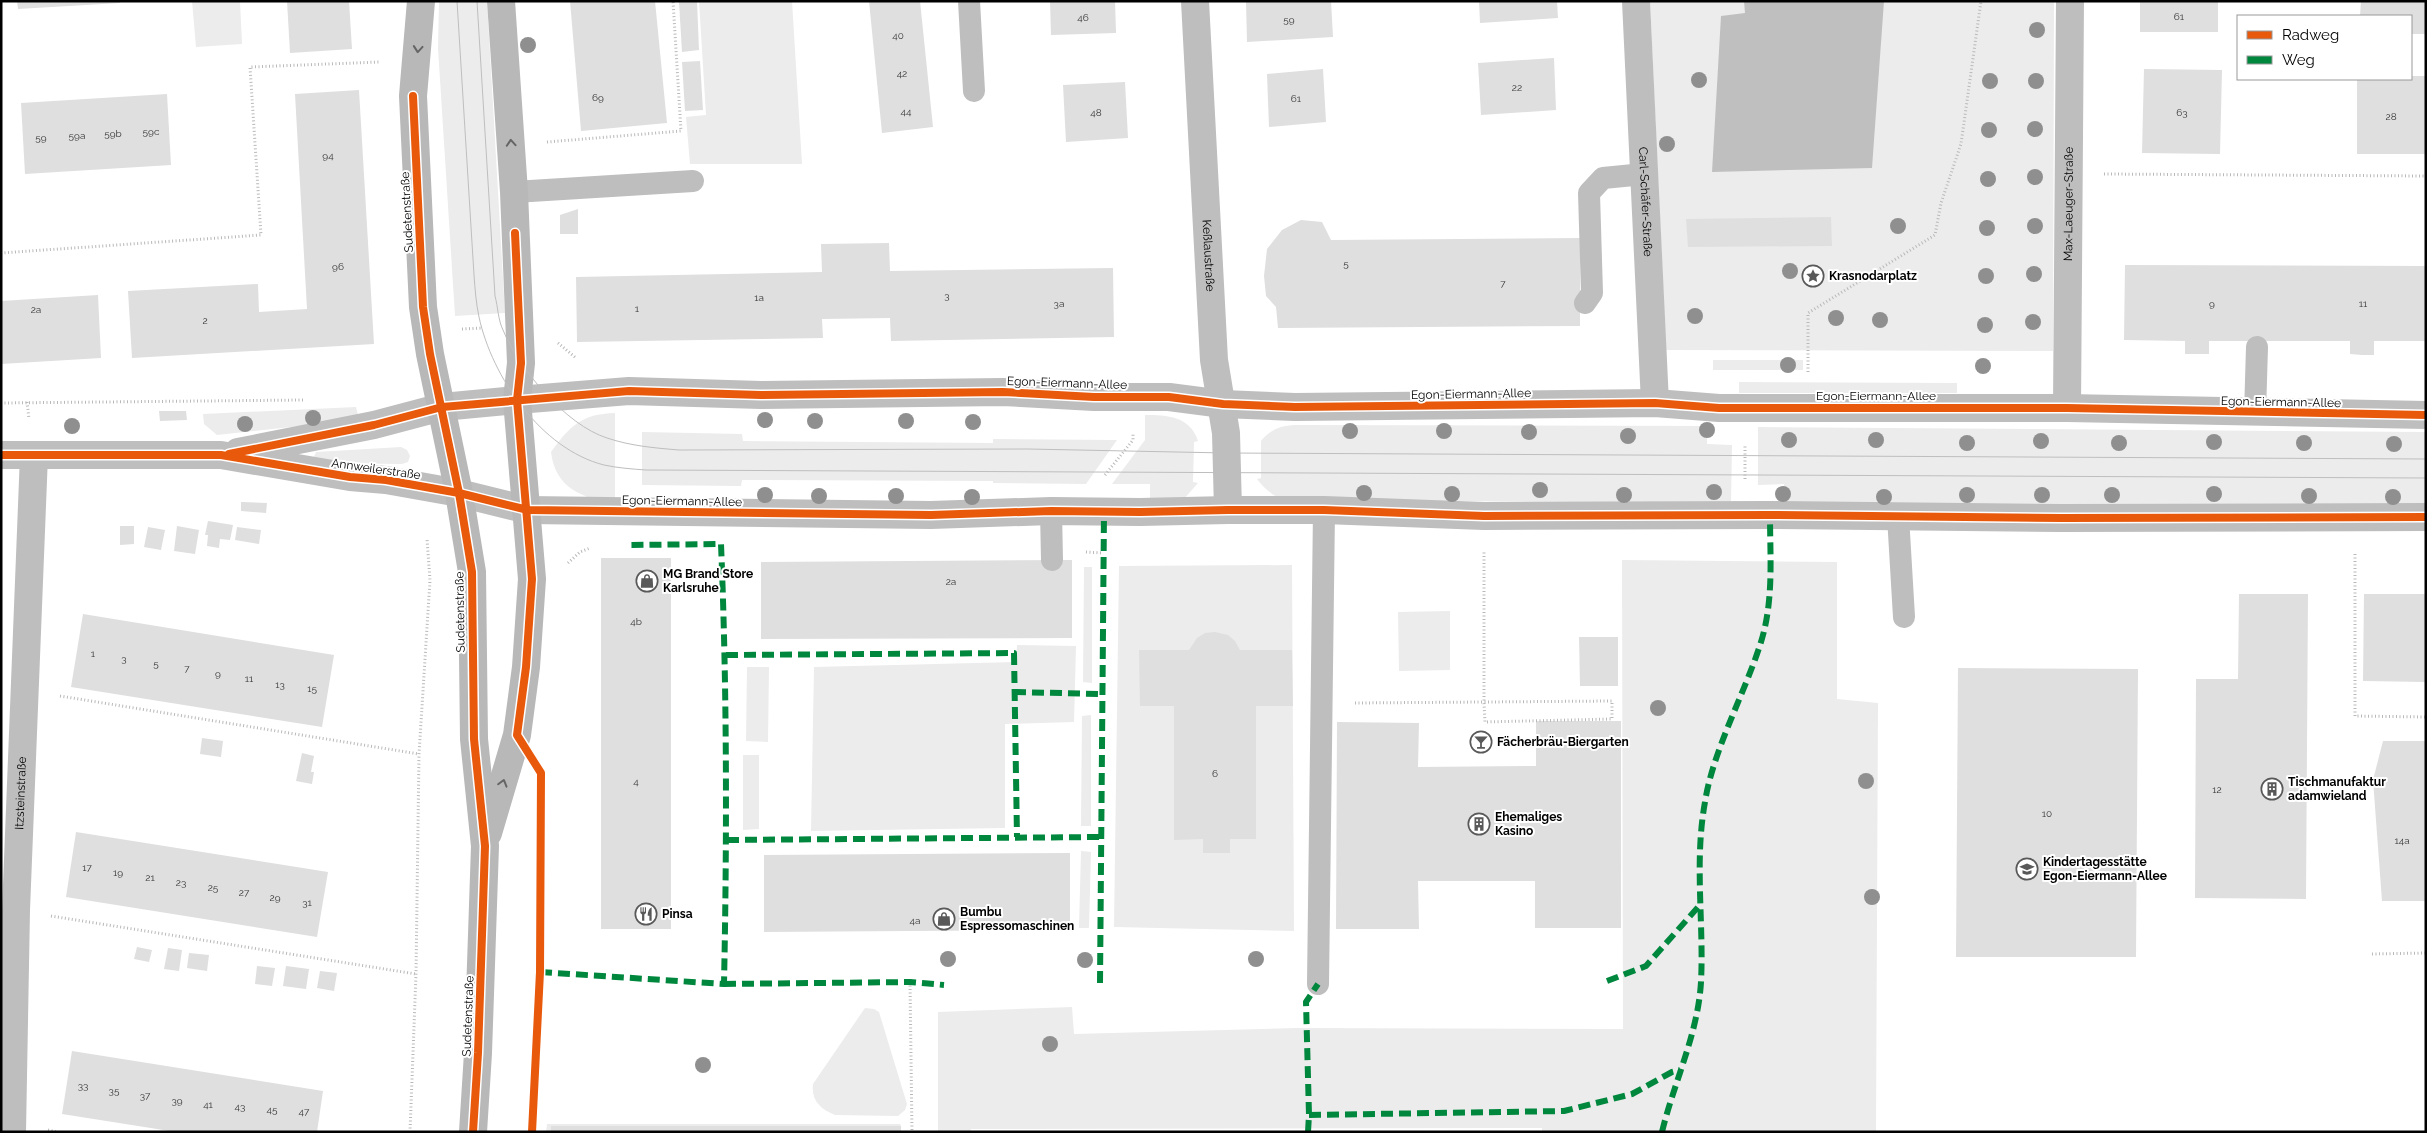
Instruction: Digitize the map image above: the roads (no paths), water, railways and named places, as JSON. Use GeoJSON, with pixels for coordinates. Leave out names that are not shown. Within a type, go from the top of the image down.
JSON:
{"type":"FeatureCollection","features":[{"type":"Feature","properties":{"kind":"main road","name":"Sudetenstraße"},"geometry":{"type":"LineString","coordinates":[[421,1],[413,96],[423,307],[426,331],[459,493],[472,572],[474,739],[484,846],[478,1053],[472,1132]]}},
{"type":"Feature","properties":{"kind":"main road","name":"Sudetenstraße"},"geometry":{"type":"LineString","coordinates":[[484,846],[517,735],[526,667],[532,579],[528,510],[517,400],[521,363],[514,192],[501,1]]}},
{"type":"Feature","properties":{"kind":"street","name":"Keßlaustraße"},"geometry":{"type":"LineString","coordinates":[[1195,1],[1214,360],[1223,404],[1226,433],[1228,510]]}},
{"type":"Feature","properties":{"kind":"street","name":"Carl-Schäfer-Straße"},"geometry":{"type":"LineString","coordinates":[[1636,1],[1655,403]]}},
{"type":"Feature","properties":{"kind":"street","name":"Max-Laeuger-Straße"},"geometry":{"type":"LineString","coordinates":[[2067,408],[2070,1]]}},
{"type":"Feature","properties":{"kind":"street","name":"Egon-Eiermann-Allee"},"geometry":{"type":"LineString","coordinates":[[517,400],[629,391],[761,395],[1003,392],[1094,397],[1169,397],[1223,404],[1295,407],[1655,403],[1729,408],[2067,408],[2255,414],[2426,416]]}},
{"type":"Feature","properties":{"kind":"street","name":"Annweilerstraße"},"geometry":{"type":"LineString","coordinates":[[221,455],[374,425],[442,407],[517,400]]}},
{"type":"Feature","properties":{"kind":"street","name":"Itzsteinstraße"},"geometry":{"type":"LineString","coordinates":[[12,1132],[16,910],[9,882],[25,690],[34,454]]}},
{"type":"Feature","properties":{"kind":"street","name":"Annweilerstraße"},"geometry":{"type":"LineString","coordinates":[[1,455],[221,455],[459,493],[528,510]]}},
{"type":"Feature","properties":{"kind":"street","name":"Egon-Eiermann-Allee"},"geometry":{"type":"LineString","coordinates":[[528,510],[930,515],[1051,510],[1140,512],[1324,510],[1484,516],[1770,514],[2426,517]]}},
{"type":"Feature","properties":{"kind":"lane"},"geometry":{"type":"LineString","coordinates":[[969,1],[974,90]]}},
{"type":"Feature","properties":{"kind":"lane"},"geometry":{"type":"LineString","coordinates":[[1585,303],[1592,293],[1589,193],[1603,178],[1644,174]]}},
{"type":"Feature","properties":{"kind":"lane"},"geometry":{"type":"LineString","coordinates":[[514,192],[694,181]]}},
{"type":"Feature","properties":{"kind":"lane"},"geometry":{"type":"LineString","coordinates":[[2255,414],[2257,347]]}},
{"type":"Feature","properties":{"kind":"lane"},"geometry":{"type":"LineString","coordinates":[[1051,510],[1052,560]]}},
{"type":"Feature","properties":{"kind":"lane"},"geometry":{"type":"LineString","coordinates":[[1318,984],[1324,510]]}},
{"type":"Feature","properties":{"kind":"lane"},"geometry":{"type":"LineString","coordinates":[[1898,516],[1904,617]]}},
{"type":"Feature","properties":{"kind":"tram line"},"geometry":{"type":"LineString","coordinates":[[457,1],[476,301],[486,340],[495,363],[508,386],[523,408],[540,427],[560,444],[581,457],[604,465],[646,470],[2426,478]]}},
{"type":"Feature","properties":{"kind":"tram line"},"geometry":{"type":"LineString","coordinates":[[477,1],[495,296],[501,326],[520,362],[560,408],[591,431],[625,443],[679,450],[1028,449],[1226,453],[2426,459]]}},
{"type":"Feature","properties":{"kind":"place","name":"Krasnodarplatz"},"geometry":{"type":"Point","coordinates":[1813,276]}},
{"type":"Feature","properties":{"kind":"place","name":"MG Brand Store Karlsruhe"},"geometry":{"type":"Point","coordinates":[647,581]}},
{"type":"Feature","properties":{"kind":"place","name":"Fächerbräu-Biergarten"},"geometry":{"type":"Point","coordinates":[1481,742]}},
{"type":"Feature","properties":{"kind":"place","name":"Tischmanufaktur adamwieland"},"geometry":{"type":"Point","coordinates":[2272,789]}},
{"type":"Feature","properties":{"kind":"place","name":"Ehemaliges Kasino"},"geometry":{"type":"Point","coordinates":[1479,824]}},
{"type":"Feature","properties":{"kind":"place","name":"Kindertagesstätte Egon-Eiermann-Allee"},"geometry":{"type":"Point","coordinates":[2027,869]}},
{"type":"Feature","properties":{"kind":"place","name":"Pinsa"},"geometry":{"type":"Point","coordinates":[646,914]}},
{"type":"Feature","properties":{"kind":"place","name":"Bumbu Espressomaschinen"},"geometry":{"type":"Point","coordinates":[944,919]}}]}
